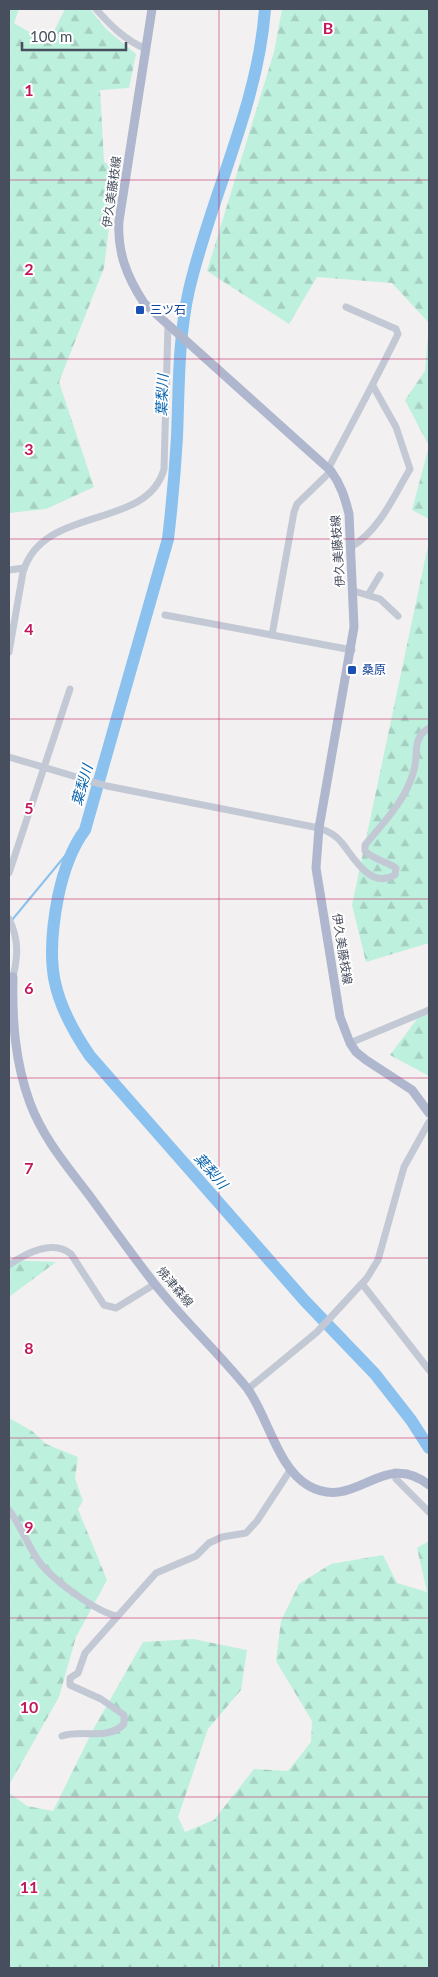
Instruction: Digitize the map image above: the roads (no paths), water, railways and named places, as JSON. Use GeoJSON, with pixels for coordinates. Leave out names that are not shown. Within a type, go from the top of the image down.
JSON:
{"type":"FeatureCollection","features":[{"type":"Feature","properties":{"kind":"main road","name":"伊久美藤枝線"},"geometry":{"type":"LineString","coordinates":[[152,9],[118,233],[121,254],[134,288],[144,303],[330,470],[340,483],[346,499],[354,591],[352,650],[319,828],[316,868],[340,1017],[350,1043],[356,1052],[366,1060],[412,1090],[429,1113]]}},
{"type":"Feature","properties":{"kind":"main road","name":"焼津森線"},"geometry":{"type":"LineString","coordinates":[[11,977],[12,1016],[16,1051],[31,1104],[42,1130],[155,1284],[248,1389],[264,1416],[279,1451],[291,1469],[310,1487],[335,1492],[346,1491],[395,1472]]}},
{"type":"Feature","properties":{"kind":"main road"},"geometry":{"type":"LineString","coordinates":[[395,1472],[406,1472],[417,1476],[429,1485]]}},
{"type":"Feature","properties":{"kind":"street"},"geometry":{"type":"LineString","coordinates":[[96,9],[113,28],[133,43],[146,48]]}},
{"type":"Feature","properties":{"kind":"street"},"geometry":{"type":"LineString","coordinates":[[272,635],[297,504],[330,470],[398,334],[396,329],[346,307]]}},
{"type":"Feature","properties":{"kind":"street"},"geometry":{"type":"LineString","coordinates":[[9,652],[24,568],[31,553],[44,539],[136,502],[148,496],[156,488],[164,469],[171,326]]}},
{"type":"Feature","properties":{"kind":"street"},"geometry":{"type":"LineString","coordinates":[[351,547],[359,542],[384,515],[410,469],[396,427],[373,386]]}},
{"type":"Feature","properties":{"kind":"street"},"geometry":{"type":"LineString","coordinates":[[9,570],[24,568]]}},
{"type":"Feature","properties":{"kind":"street"},"geometry":{"type":"LineString","coordinates":[[368,595],[380,576]]}},
{"type":"Feature","properties":{"kind":"street"},"geometry":{"type":"LineString","coordinates":[[354,591],[389,605],[398,616]]}},
{"type":"Feature","properties":{"kind":"street"},"geometry":{"type":"LineString","coordinates":[[165,615],[352,650]]}},
{"type":"Feature","properties":{"kind":"street"},"geometry":{"type":"LineString","coordinates":[[9,873],[70,689]]}},
{"type":"Feature","properties":{"kind":"street"},"geometry":{"type":"LineString","coordinates":[[9,757],[81,780],[107,786],[319,828],[330,832],[341,841],[357,864],[375,878],[387,880],[395,875],[396,868],[386,861],[371,857],[365,851],[366,845],[401,801],[415,768],[415,749],[422,732],[429,728]]}},
{"type":"Feature","properties":{"kind":"street"},"geometry":{"type":"LineString","coordinates":[[10,922],[17,943],[17,957],[11,977]]}},
{"type":"Feature","properties":{"kind":"street"},"geometry":{"type":"LineString","coordinates":[[350,1043],[429,1010]]}},
{"type":"Feature","properties":{"kind":"street"},"geometry":{"type":"LineString","coordinates":[[248,1389],[317,1332],[363,1285],[378,1260],[404,1167],[429,1122]]}},
{"type":"Feature","properties":{"kind":"street"},"geometry":{"type":"LineString","coordinates":[[9,1265],[20,1258],[48,1248],[56,1246],[64,1248],[71,1254],[104,1305],[110,1308],[116,1308],[155,1284]]}},
{"type":"Feature","properties":{"kind":"street"},"geometry":{"type":"LineString","coordinates":[[363,1285],[429,1370]]}},
{"type":"Feature","properties":{"kind":"street"},"geometry":{"type":"LineString","coordinates":[[62,1736],[73,1732],[84,1735],[98,1732],[107,1734],[118,1731],[124,1724],[124,1714],[101,1699],[70,1685],[70,1678],[78,1673],[85,1653],[156,1573],[196,1556],[210,1543],[222,1537],[246,1533],[257,1521],[291,1469]]}},
{"type":"Feature","properties":{"kind":"street"},"geometry":{"type":"LineString","coordinates":[[395,1472],[396,1479],[429,1512]]}},
{"type":"Feature","properties":{"kind":"street"},"geometry":{"type":"LineString","coordinates":[[9,1510],[40,1563],[76,1594],[104,1613],[116,1616]]}},
{"type":"Feature","properties":{"kind":"waterway","name":"葉梨川"},"geometry":{"type":"LineString","coordinates":[[265,9],[261,45],[244,115],[198,255],[185,308],[168,539],[85,830],[71,854],[62,879],[52,942],[54,980],[67,1017],[90,1056],[305,1301],[375,1374],[411,1420],[429,1448]]}},
{"type":"Feature","properties":{"kind":"waterway"},"geometry":{"type":"LineString","coordinates":[[12,920],[74,845]]}},
{"type":"Feature","properties":{"kind":"place","name":"三ツ石"},"geometry":{"type":"Point","coordinates":[140,310]}},
{"type":"Feature","properties":{"kind":"place","name":"桑原"},"geometry":{"type":"Point","coordinates":[352,670]}}]}
